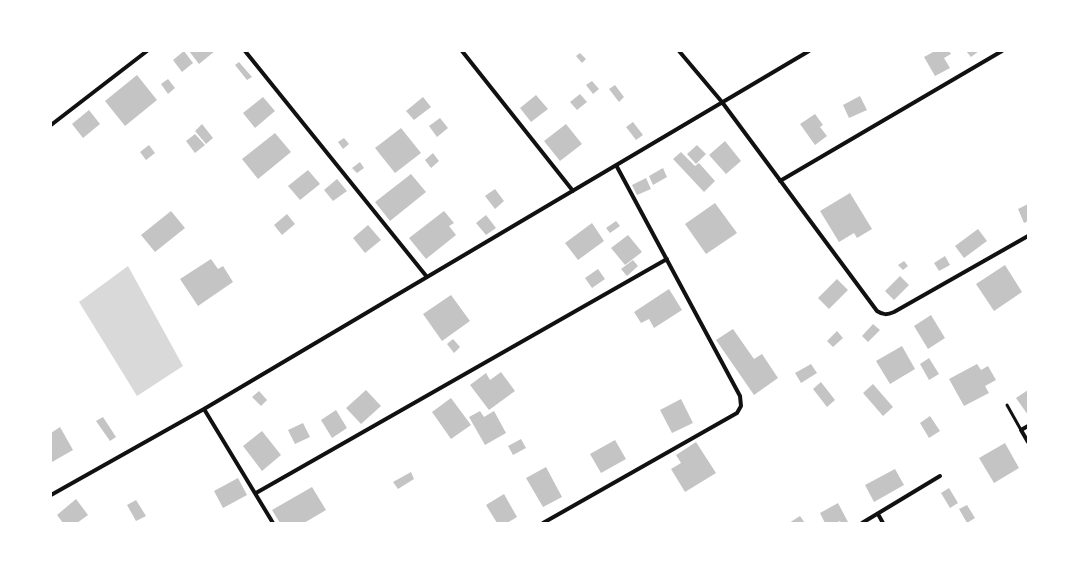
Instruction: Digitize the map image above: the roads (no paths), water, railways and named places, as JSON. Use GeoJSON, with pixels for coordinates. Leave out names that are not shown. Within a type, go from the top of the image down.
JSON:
{"type":"FeatureCollection","features":[{"type":"Feature","properties":{"kind":"street"},"geometry":{"type":"LineString","coordinates":[[51,125],[147,51]]}},
{"type":"Feature","properties":{"kind":"street"},"geometry":{"type":"LineString","coordinates":[[245,51],[427,277]]}},
{"type":"Feature","properties":{"kind":"street"},"geometry":{"type":"LineString","coordinates":[[462,51],[573,191]]}},
{"type":"Feature","properties":{"kind":"street"},"geometry":{"type":"LineString","coordinates":[[679,51],[722,102],[877,311],[882,314],[888,315],[894,312],[1028,236]]}},
{"type":"Feature","properties":{"kind":"street"},"geometry":{"type":"LineString","coordinates":[[51,495],[204,409],[809,51]]}},
{"type":"Feature","properties":{"kind":"street"},"geometry":{"type":"LineString","coordinates":[[780,181],[1002,51]]}},
{"type":"Feature","properties":{"kind":"street"},"geometry":{"type":"LineString","coordinates":[[543,523],[737,413],[741,406],[740,396],[616,165]]}},
{"type":"Feature","properties":{"kind":"street"},"geometry":{"type":"LineString","coordinates":[[256,493],[667,259]]}},
{"type":"Feature","properties":{"kind":"street"},"geometry":{"type":"LineString","coordinates":[[204,409],[273,523]]}},
{"type":"Feature","properties":{"kind":"street"},"geometry":{"type":"LineString","coordinates":[[1028,426],[1021,430],[1028,442]]}},
{"type":"Feature","properties":{"kind":"street"},"geometry":{"type":"LineString","coordinates":[[862,523],[940,476]]}},
{"type":"Feature","properties":{"kind":"street"},"geometry":{"type":"LineString","coordinates":[[878,514],[883,523]]}},
{"type":"Feature","properties":{"kind":"lane"},"geometry":{"type":"LineString","coordinates":[[1007,405],[1021,430]]}}]}
